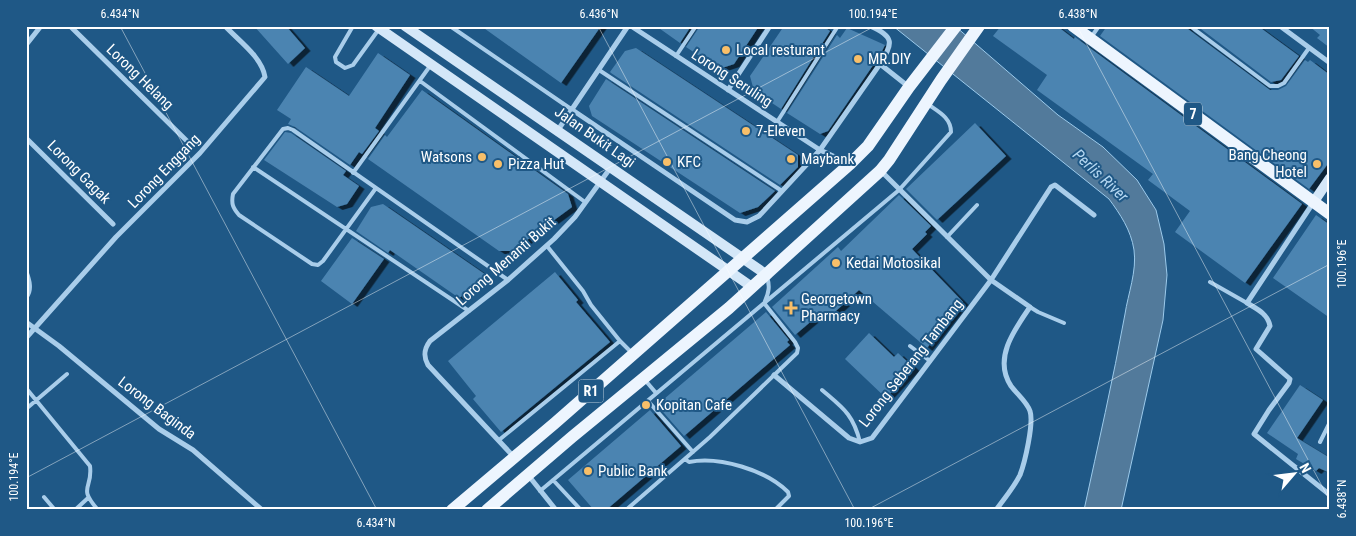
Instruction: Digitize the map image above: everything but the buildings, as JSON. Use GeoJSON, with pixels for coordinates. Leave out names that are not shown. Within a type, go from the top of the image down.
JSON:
{"type":"FeatureCollection","features":[{"type":"Feature","properties":{"kind":"main road","name":"R1"},"geometry":{"type":"LineString","coordinates":[[452,510],[850,164],[868,146],[909,87],[956,26]]}},
{"type":"Feature","properties":{"kind":"main road","name":"7"},"geometry":{"type":"LineString","coordinates":[[1073,26],[1330,214]]}},
{"type":"Feature","properties":{"kind":"main road","name":"R1"},"geometry":{"type":"LineString","coordinates":[[487,510],[767,275],[880,171],[979,27]]}},
{"type":"Feature","properties":{"kind":"street"},"geometry":{"type":"LineString","coordinates":[[26,45],[41,26]]}},
{"type":"Feature","properties":{"kind":"street","name":"Lorong Helang"},"geometry":{"type":"LineString","coordinates":[[70,26],[192,146]]}},
{"type":"Feature","properties":{"kind":"street","name":"Lorong Enggang"},"geometry":{"type":"LineString","coordinates":[[26,338],[116,237],[200,153],[265,77],[264,68],[225,26]]}},
{"type":"Feature","properties":{"kind":"street","name":"Jalan Bukit Lagi"},"geometry":{"type":"LineString","coordinates":[[405,26],[767,275]]}},
{"type":"Feature","properties":{"kind":"street"},"geometry":{"type":"LineString","coordinates":[[558,130],[629,26]]}},
{"type":"Feature","properties":{"kind":"street","name":"Lorong Seruling"},"geometry":{"type":"LineString","coordinates":[[629,26],[820,150],[850,164]]}},
{"type":"Feature","properties":{"kind":"street"},"geometry":{"type":"LineString","coordinates":[[728,90],[770,26]]}},
{"type":"Feature","properties":{"kind":"street"},"geometry":{"type":"LineString","coordinates":[[571,109],[735,220],[747,222],[759,216],[820,150],[889,50],[890,43],[887,36],[870,26]]}},
{"type":"Feature","properties":{"kind":"street"},"geometry":{"type":"LineString","coordinates":[[1280,26],[1330,63]]}},
{"type":"Feature","properties":{"kind":"street"},"geometry":{"type":"LineString","coordinates":[[378,27],[752,287]]}},
{"type":"Feature","properties":{"kind":"street"},"geometry":{"type":"LineString","coordinates":[[880,64],[909,87]]}},
{"type":"Feature","properties":{"kind":"street","name":"Lorong Gagak"},"geometry":{"type":"LineString","coordinates":[[26,138],[114,224]]}},
{"type":"Feature","properties":{"kind":"street","name":"Lorong Menanti Bukit"},"geometry":{"type":"LineString","coordinates":[[498,440],[428,366],[424,354],[426,347],[430,341],[508,280],[547,246],[575,217],[611,166]]}},
{"type":"Feature","properties":{"kind":"street"},"geometry":{"type":"LineString","coordinates":[[880,171],[991,280],[1030,307],[1008,344],[1004,355],[1004,364],[1005,374],[1011,386],[1029,409],[1032,422],[1020,474],[996,510]]}},
{"type":"Feature","properties":{"kind":"street"},"geometry":{"type":"LineString","coordinates":[[1330,178],[1247,303],[1269,320],[1270,326],[1256,349],[1290,379],[1289,384],[1254,434],[1330,495]]}},
{"type":"Feature","properties":{"kind":"street","name":"Lorong Seberang Tambang"},"geometry":{"type":"LineString","coordinates":[[774,376],[849,438],[860,442],[872,438],[991,280],[1051,187],[1055,185],[1094,215]]}},
{"type":"Feature","properties":{"kind":"street"},"geometry":{"type":"LineString","coordinates":[[26,272],[30,287],[26,297]]}},
{"type":"Feature","properties":{"kind":"street","name":"Lorong Baginda"},"geometry":{"type":"LineString","coordinates":[[26,322],[59,346],[159,429],[193,450],[262,510]]}},
{"type":"Feature","properties":{"kind":"street"},"geometry":{"type":"LineString","coordinates":[[498,440],[515,457]]}},
{"type":"Feature","properties":{"kind":"street"},"geometry":{"type":"LineString","coordinates":[[528,475],[556,510]]}},
{"type":"Feature","properties":{"kind":"lane"},"geometry":{"type":"LineString","coordinates":[[353,26],[335,57],[336,62],[345,68],[353,65],[378,27]]}},
{"type":"Feature","properties":{"kind":"lane"},"geometry":{"type":"LineString","coordinates":[[450,26],[571,109]]}},
{"type":"Feature","properties":{"kind":"lane"},"geometry":{"type":"LineString","coordinates":[[676,56],[696,26]]}},
{"type":"Feature","properties":{"kind":"lane"},"geometry":{"type":"LineString","coordinates":[[777,122],[838,26]]}},
{"type":"Feature","properties":{"kind":"lane"},"geometry":{"type":"LineString","coordinates":[[1090,38],[1099,26]]}},
{"type":"Feature","properties":{"kind":"lane"},"geometry":{"type":"LineString","coordinates":[[1190,26],[1270,86],[1274,87],[1284,83],[1309,48]]}},
{"type":"Feature","properties":{"kind":"lane"},"geometry":{"type":"LineString","coordinates":[[353,173],[432,65]]}},
{"type":"Feature","properties":{"kind":"lane"},"geometry":{"type":"LineString","coordinates":[[598,70],[782,191]]}},
{"type":"Feature","properties":{"kind":"lane"},"geometry":{"type":"LineString","coordinates":[[420,81],[585,202]]}},
{"type":"Feature","properties":{"kind":"lane"},"geometry":{"type":"LineString","coordinates":[[540,491],[898,190],[951,132],[947,119],[926,103]]}},
{"type":"Feature","properties":{"kind":"lane"},"geometry":{"type":"LineString","coordinates":[[376,188],[323,261],[318,265],[304,259],[239,215],[233,208],[232,194],[283,130],[288,128],[293,130],[508,280]]}},
{"type":"Feature","properties":{"kind":"lane"},"geometry":{"type":"LineString","coordinates":[[253,167],[469,311]]}},
{"type":"Feature","properties":{"kind":"lane"},"geometry":{"type":"LineString","coordinates":[[948,237],[977,205]]}},
{"type":"Feature","properties":{"kind":"lane"},"geometry":{"type":"LineString","coordinates":[[547,246],[583,291],[590,305],[633,354]]}},
{"type":"Feature","properties":{"kind":"lane"},"geometry":{"type":"LineString","coordinates":[[764,303],[770,284],[767,275]]}},
{"type":"Feature","properties":{"kind":"lane"},"geometry":{"type":"LineString","coordinates":[[1210,282],[1247,303]]}},
{"type":"Feature","properties":{"kind":"lane"},"geometry":{"type":"LineString","coordinates":[[626,510],[693,452],[797,353],[798,348],[795,342],[764,303]]}},
{"type":"Feature","properties":{"kind":"lane"},"geometry":{"type":"LineString","coordinates":[[1030,307],[1064,323]]}},
{"type":"Feature","properties":{"kind":"lane"},"geometry":{"type":"LineString","coordinates":[[498,440],[620,341]]}},
{"type":"Feature","properties":{"kind":"lane"},"geometry":{"type":"LineString","coordinates":[[910,346],[930,361]]}},
{"type":"Feature","properties":{"kind":"lane"},"geometry":{"type":"LineString","coordinates":[[26,409],[67,374]]}},
{"type":"Feature","properties":{"kind":"lane"},"geometry":{"type":"LineString","coordinates":[[643,379],[656,393]]}},
{"type":"Feature","properties":{"kind":"lane"},"geometry":{"type":"LineString","coordinates":[[26,388],[90,466],[91,474],[86,490],[88,498],[98,510]]}},
{"type":"Feature","properties":{"kind":"lane"},"geometry":{"type":"LineString","coordinates":[[822,390],[844,408],[853,419],[860,442]]}},
{"type":"Feature","properties":{"kind":"lane"},"geometry":{"type":"LineString","coordinates":[[648,401],[693,452]]}},
{"type":"Feature","properties":{"kind":"lane"},"geometry":{"type":"LineString","coordinates":[[1320,442],[1330,422]]}},
{"type":"Feature","properties":{"kind":"lane"},"geometry":{"type":"LineString","coordinates":[[685,459],[689,462],[700,460],[754,470],[788,492],[789,496],[775,510]]}},
{"type":"Feature","properties":{"kind":"lane"},"geometry":{"type":"LineString","coordinates":[[553,480],[581,510]]}},
{"type":"Feature","properties":{"kind":"lane"},"geometry":{"type":"LineString","coordinates":[[44,497],[55,510]]}},
{"type":"Feature","properties":{"kind":"lane"},"geometry":{"type":"LineString","coordinates":[[75,510],[88,498]]}},
{"type":"Feature","properties":{"kind":"water","name":"Perlis River"},"geometry":{"type":"Polygon","coordinates":[[[893,26],[955,26],[1058,115],[1103,147],[1137,180],[1156,210],[1164,244],[1167,275],[1163,320],[1121,510],[1084,510],[1133,274],[1135,258],[1133,243],[1128,229],[1109,199],[893,26]]]}},
{"type":"Feature","properties":{"kind":"place","name":"Local resturant"},"geometry":{"type":"Point","coordinates":[726,50]}},
{"type":"Feature","properties":{"kind":"place","name":"MR.DIY"},"geometry":{"type":"Point","coordinates":[858,59]}},
{"type":"Feature","properties":{"kind":"place","name":"7-Eleven"},"geometry":{"type":"Point","coordinates":[746,131]}},
{"type":"Feature","properties":{"kind":"place","name":"Watsons"},"geometry":{"type":"Point","coordinates":[482,157]}},
{"type":"Feature","properties":{"kind":"place","name":"Maybank"},"geometry":{"type":"Point","coordinates":[791,159]}},
{"type":"Feature","properties":{"kind":"place","name":"KFC"},"geometry":{"type":"Point","coordinates":[667,162]}},
{"type":"Feature","properties":{"kind":"place","name":"Pizza Hut"},"geometry":{"type":"Point","coordinates":[498,164]}},
{"type":"Feature","properties":{"kind":"place","name":"Bang Cheong Hotel"},"geometry":{"type":"Point","coordinates":[1317,164]}},
{"type":"Feature","properties":{"kind":"place","name":"Kedai Motosikal"},"geometry":{"type":"Point","coordinates":[836,263]}},
{"type":"Feature","properties":{"kind":"place","name":"Georgetown Pharmacy"},"geometry":{"type":"Point","coordinates":[791,308]}},
{"type":"Feature","properties":{"kind":"place","name":"Kopitan Cafe"},"geometry":{"type":"Point","coordinates":[646,405]}},
{"type":"Feature","properties":{"kind":"place","name":"Public Bank"},"geometry":{"type":"Point","coordinates":[588,471]}}]}
